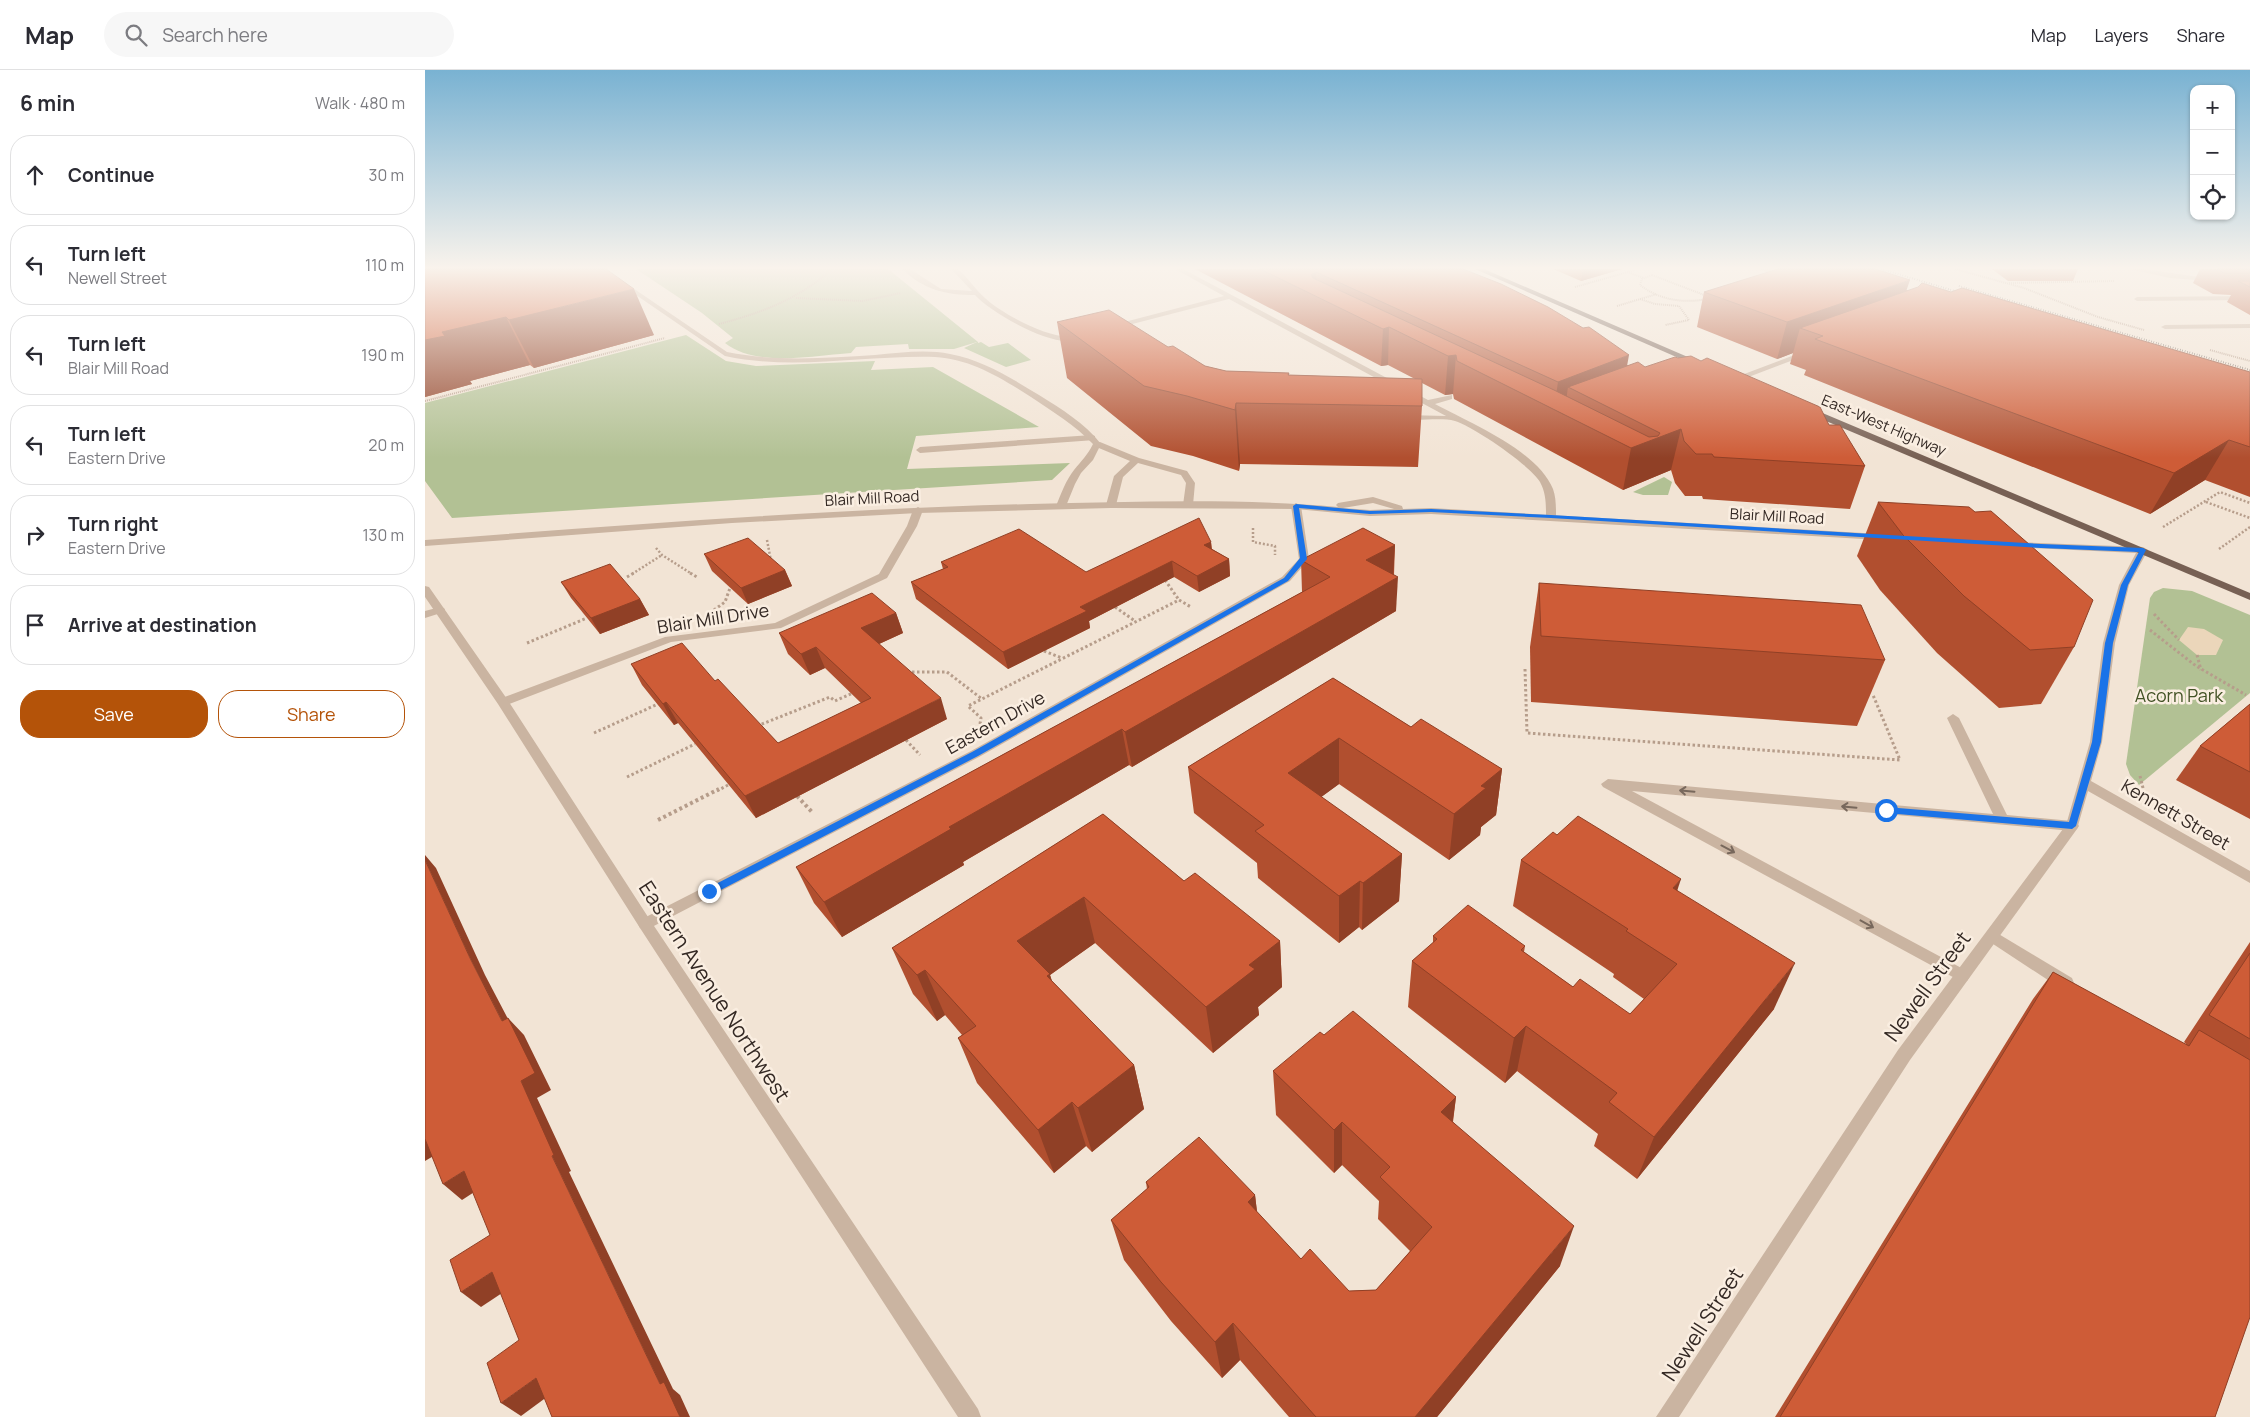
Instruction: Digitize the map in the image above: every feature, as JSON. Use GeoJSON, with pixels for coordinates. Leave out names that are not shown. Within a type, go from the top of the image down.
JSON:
{"type":"FeatureCollection","features":[{"type":"Feature","properties":{"kind":"main road"},"geometry":{"type":"LineString","coordinates":[[1625,332],[1705,366]]}},
{"type":"Feature","properties":{"kind":"main road"},"geometry":{"type":"LineString","coordinates":[[1731,377],[1753,386]]}},
{"type":"Feature","properties":{"kind":"main road","name":"East-West Highway"},"geometry":{"type":"LineString","coordinates":[[1797,405],[2143,550],[2250,597]]}},
{"type":"Feature","properties":{"kind":"street"},"geometry":{"type":"LineString","coordinates":[[693,332],[725,354],[746,359],[770,361],[924,354],[955,357],[1012,381],[1081,426],[1095,441],[1136,460],[1184,472],[1189,476],[1191,486],[1188,505]]}},
{"type":"Feature","properties":{"kind":"street"},"geometry":{"type":"LineString","coordinates":[[1043,332],[1067,340],[1083,336]]}},
{"type":"Feature","properties":{"kind":"street"},"geometry":{"type":"LineString","coordinates":[[1111,332],[1115,334]]}},
{"type":"Feature","properties":{"kind":"street"},"geometry":{"type":"LineString","coordinates":[[1295,332],[1496,440],[1537,472],[1548,488],[1551,516]]}},
{"type":"Feature","properties":{"kind":"street"},"geometry":{"type":"LineString","coordinates":[[1731,377],[1819,349]]}},
{"type":"Feature","properties":{"kind":"street"},"geometry":{"type":"LineString","coordinates":[[1428,403],[1449,397]]}},
{"type":"Feature","properties":{"kind":"street"},"geometry":{"type":"LineString","coordinates":[[1397,417],[1457,419]]}},
{"type":"Feature","properties":{"kind":"street"},"geometry":{"type":"LineString","coordinates":[[920,450],[1095,441]]}},
{"type":"Feature","properties":{"kind":"street"},"geometry":{"type":"LineString","coordinates":[[1061,506],[1077,472],[1089,460],[1095,441]]}},
{"type":"Feature","properties":{"kind":"street"},"geometry":{"type":"LineString","coordinates":[[1111,505],[1119,476],[1136,460]]}},
{"type":"Feature","properties":{"kind":"street","name":"Blair Mill Road"},"geometry":{"type":"LineString","coordinates":[[425,543],[704,522],[919,510],[1111,505],[1296,506],[1370,513],[1409,511],[1551,516],[1892,538]]}},
{"type":"Feature","properties":{"kind":"street","name":"Eastern Drive"},"geometry":{"type":"LineString","coordinates":[[645,924],[975,754],[1286,579],[1303,559],[1296,506]]}},
{"type":"Feature","properties":{"kind":"street","name":"Blair Mill Drive"},"geometry":{"type":"LineString","coordinates":[[503,702],[669,639],[777,626],[883,576],[912,526],[919,510]]}},
{"type":"Feature","properties":{"kind":"street"},"geometry":{"type":"LineString","coordinates":[[2001,544],[2143,550]]}},
{"type":"Feature","properties":{"kind":"street","name":"Newell Street"},"geometry":{"type":"LineString","coordinates":[[1667,1417],[1904,1056],[2072,826],[2083,783],[2097,742],[2109,643],[2124,585],[2143,550]]}},
{"type":"Feature","properties":{"kind":"street","name":"Eastern Avenue Northwest"},"geometry":{"type":"LineString","coordinates":[[425,589],[432,613],[503,702],[645,924],[970,1417]]}},
{"type":"Feature","properties":{"kind":"street"},"geometry":{"type":"LineString","coordinates":[[1953,718],[2002,819]]}},
{"type":"Feature","properties":{"kind":"street","name":"Kennett Street"},"geometry":{"type":"LineString","coordinates":[[2083,783],[2250,878]]}},
{"type":"Feature","properties":{"kind":"street"},"geometry":{"type":"LineString","coordinates":[[1962,976],[1608,784],[2072,826]]}},
{"type":"Feature","properties":{"kind":"street"},"geometry":{"type":"LineString","coordinates":[[1992,936],[2082,992]]}},
{"type":"Feature","properties":{"kind":"path"},"geometry":{"type":"LineString","coordinates":[[425,401],[666,338]]}},
{"type":"Feature","properties":{"kind":"path"},"geometry":{"type":"LineString","coordinates":[[2202,347],[2250,361]]}},
{"type":"Feature","properties":{"kind":"path"},"geometry":{"type":"LineString","coordinates":[[2163,527],[2220,492],[2250,504]]}},
{"type":"Feature","properties":{"kind":"path"},"geometry":{"type":"LineString","coordinates":[[2206,502],[2250,518]]}},
{"type":"Feature","properties":{"kind":"path"},"geometry":{"type":"LineString","coordinates":[[1253,521],[1253,542],[1275,546],[1275,561]]}},
{"type":"Feature","properties":{"kind":"path"},"geometry":{"type":"LineString","coordinates":[[2219,549],[2250,527]]}},
{"type":"Feature","properties":{"kind":"path"},"geometry":{"type":"LineString","coordinates":[[767,535],[772,569]]}},
{"type":"Feature","properties":{"kind":"path"},"geometry":{"type":"LineString","coordinates":[[650,542],[662,555],[697,577]]}},
{"type":"Feature","properties":{"kind":"path"},"geometry":{"type":"LineString","coordinates":[[627,577],[662,555]]}},
{"type":"Feature","properties":{"kind":"path"},"geometry":{"type":"LineString","coordinates":[[1165,580],[1179,600],[1195,610]]}},
{"type":"Feature","properties":{"kind":"path"},"geometry":{"type":"LineString","coordinates":[[711,612],[725,602],[730,588]]}},
{"type":"Feature","properties":{"kind":"path"},"geometry":{"type":"LineString","coordinates":[[973,728],[981,724],[981,718],[969,706],[1179,600]]}},
{"type":"Feature","properties":{"kind":"path"},"geometry":{"type":"LineString","coordinates":[[1115,607],[1135,621]]}},
{"type":"Feature","properties":{"kind":"path"},"geometry":{"type":"LineString","coordinates":[[2154,614],[2179,640]]}},
{"type":"Feature","properties":{"kind":"path"},"geometry":{"type":"LineString","coordinates":[[527,643],[587,618]]}},
{"type":"Feature","properties":{"kind":"path"},"geometry":{"type":"LineString","coordinates":[[2151,630],[2175,651],[2202,670],[2246,694]]}},
{"type":"Feature","properties":{"kind":"path"},"geometry":{"type":"LineString","coordinates":[[1044,651],[1062,658]]}},
{"type":"Feature","properties":{"kind":"path"},"geometry":{"type":"LineString","coordinates":[[2197,655],[2202,670]]}},
{"type":"Feature","properties":{"kind":"path"},"geometry":{"type":"LineString","coordinates":[[1525,669],[1527,733],[1900,760],[1873,695]]}},
{"type":"Feature","properties":{"kind":"path"},"geometry":{"type":"LineString","coordinates":[[899,672],[947,672],[983,699]]}},
{"type":"Feature","properties":{"kind":"path"},"geometry":{"type":"LineString","coordinates":[[753,727],[830,698],[835,701],[859,690]]}},
{"type":"Feature","properties":{"kind":"path"},"geometry":{"type":"LineString","coordinates":[[594,733],[658,704]]}},
{"type":"Feature","properties":{"kind":"path"},"geometry":{"type":"LineString","coordinates":[[906,740],[921,755],[912,760]]}},
{"type":"Feature","properties":{"kind":"path"},"geometry":{"type":"LineString","coordinates":[[627,777],[695,744]]}},
{"type":"Feature","properties":{"kind":"path"},"geometry":{"type":"LineString","coordinates":[[2140,776],[2144,791]]}},
{"type":"Feature","properties":{"kind":"path"},"geometry":{"type":"LineString","coordinates":[[658,820],[728,785]]}},
{"type":"Feature","properties":{"kind":"path"},"geometry":{"type":"LineString","coordinates":[[797,796],[812,812]]}},
{"type":"Feature","properties":{"kind":"path"},"geometry":{"type":"LineString","coordinates":[[804,817],[820,808]]}},
{"type":"Feature","properties":{"kind":"green space"},"geometry":{"type":"Polygon","coordinates":[[[725,332],[965,332],[978,342],[978,343],[981,342],[989,347],[1008,343],[1031,360],[1006,367],[964,348],[977,342],[954,349],[909,349],[908,344],[856,347],[851,353],[795,358],[765,357],[750,355],[725,343],[733,338],[725,332]]]}},
{"type":"Feature","properties":{"kind":"green space"},"geometry":{"type":"Polygon","coordinates":[[[686,335],[726,361],[756,366],[875,361],[871,370],[933,367],[1039,427],[916,436],[907,469],[1070,463],[1052,480],[452,518],[425,481],[425,403],[686,335]]]}},
{"type":"Feature","properties":{"kind":"green space"},"geometry":{"type":"Polygon","coordinates":[[[1664,477],[1672,482],[1668,495],[1643,495],[1633,492],[1664,477]]]}},
{"type":"Feature","properties":{"kind":"green space","name":"Acorn Park"},"geometry":{"type":"Polygon","coordinates":[[[2163,588],[2192,591],[2250,615],[2250,693],[2139,785],[2130,775],[2126,764],[2150,598],[2154,592],[2163,588]]]}},
{"type":"Feature","properties":{"kind":"shaded area"},"geometry":{"type":"Polygon","coordinates":[[[2188,627],[2204,629],[2223,640],[2216,655],[2197,655],[2179,640],[2188,627]]]}},
{"type":"Feature","properties":{"kind":"building"},"geometry":{"type":"Polygon","coordinates":[[[425,332],[443,332],[445,336],[425,340],[425,332]]]}},
{"type":"Feature","properties":{"kind":"building"},"geometry":{"type":"Polygon","coordinates":[[[1070,332],[1144,332],[1168,347],[1173,346],[1205,366],[1226,371],[1422,379],[1422,406],[1236,403],[1235,410],[1144,386],[1070,332]]]}},
{"type":"Feature","properties":{"kind":"building"},"geometry":{"type":"Polygon","coordinates":[[[1399,332],[1429,332],[1649,437],[1658,436],[1660,433],[1568,387],[1638,362],[1645,367],[1675,357],[1691,356],[1701,361],[1707,358],[1820,407],[1829,425],[1840,425],[1865,466],[1714,457],[1712,454],[1696,454],[1684,441],[1681,429],[1631,448],[1457,361],[1456,355],[1448,356],[1399,332]]]}},
{"type":"Feature","properties":{"kind":"building"},"geometry":{"type":"Polygon","coordinates":[[[1448,332],[1596,332],[1629,355],[1558,382],[1448,332]]]}},
{"type":"Feature","properties":{"kind":"building"},"geometry":{"type":"Polygon","coordinates":[[[1811,332],[2112,332],[2250,372],[2250,447],[2229,440],[2174,473],[1815,339],[1823,336],[1811,332]]]}},
{"type":"Feature","properties":{"kind":"building"},"geometry":{"type":"Polygon","coordinates":[[[1878,502],[1969,507],[1975,512],[1991,511],[2093,600],[2074,647],[2030,650],[1964,596],[1903,535],[1878,502]]]}},
{"type":"Feature","properties":{"kind":"building"},"geometry":{"type":"Polygon","coordinates":[[[1199,518],[1211,542],[1204,545],[1229,559],[1197,576],[1172,561],[1080,607],[1087,611],[1003,652],[911,582],[948,567],[941,562],[1019,529],[1086,572],[1199,518]]]}},
{"type":"Feature","properties":{"kind":"building"},"geometry":{"type":"Polygon","coordinates":[[[1363,528],[1395,545],[1366,560],[1398,577],[1125,732],[1122,729],[949,827],[951,829],[824,902],[796,867],[1330,577],[1301,560],[1363,528]]]}},
{"type":"Feature","properties":{"kind":"building"},"geometry":{"type":"Polygon","coordinates":[[[748,538],[785,570],[741,588],[704,554],[748,538]]]}},
{"type":"Feature","properties":{"kind":"building"},"geometry":{"type":"Polygon","coordinates":[[[610,564],[640,599],[591,618],[561,582],[610,564]]]}},
{"type":"Feature","properties":{"kind":"building"},"geometry":{"type":"Polygon","coordinates":[[[1539,583],[1861,605],[1885,660],[1541,636],[1539,583]]]}},
{"type":"Feature","properties":{"kind":"building"},"geometry":{"type":"Polygon","coordinates":[[[872,593],[896,613],[861,628],[941,698],[745,796],[666,702],[663,704],[631,664],[682,643],[715,681],[718,679],[778,743],[871,698],[816,647],[801,654],[779,633],[872,593]]]}},
{"type":"Feature","properties":{"kind":"building"},"geometry":{"type":"Polygon","coordinates":[[[1333,678],[1411,727],[1421,719],[1502,769],[1481,786],[1486,788],[1454,814],[1339,738],[1288,773],[1402,854],[1363,883],[1360,881],[1339,896],[1255,831],[1264,825],[1188,767],[1333,678]]]}},
{"type":"Feature","properties":{"kind":"building"},"geometry":{"type":"Polygon","coordinates":[[[2250,704],[2250,772],[2200,746],[2250,704]]]}},
{"type":"Feature","properties":{"kind":"building"},"geometry":{"type":"Polygon","coordinates":[[[1103,814],[1184,881],[1195,873],[1280,941],[1249,965],[1255,969],[1206,1007],[1084,897],[1017,941],[1050,974],[1047,976],[1134,1065],[1078,1108],[1072,1102],[1038,1130],[958,1038],[976,1026],[925,970],[917,975],[892,948],[1103,814]]]}},
{"type":"Feature","properties":{"kind":"building"},"geometry":{"type":"Polygon","coordinates":[[[1578,816],[1681,879],[1673,888],[1795,963],[1654,1137],[1609,1102],[1617,1093],[1526,1026],[1514,1038],[1412,961],[1437,939],[1433,936],[1468,905],[1525,946],[1521,950],[1573,987],[1580,979],[1630,1014],[1677,964],[1626,931],[1628,929],[1521,860],[1553,832],[1557,835],[1578,816]]]}},
{"type":"Feature","properties":{"kind":"building"},"geometry":{"type":"Polygon","coordinates":[[[425,860],[470,958],[502,1021],[508,1018],[535,1073],[521,1081],[554,1155],[552,1156],[660,1384],[664,1382],[680,1417],[552,1417],[536,1378],[501,1403],[487,1363],[519,1340],[492,1272],[461,1292],[450,1260],[490,1235],[464,1171],[443,1184],[425,1139],[425,860]]]}},
{"type":"Feature","properties":{"kind":"building"},"geometry":{"type":"Polygon","coordinates":[[[2250,953],[2250,1039],[2209,1015],[2250,953]]]}},
{"type":"Feature","properties":{"kind":"building"},"geometry":{"type":"Polygon","coordinates":[[[2053,972],[2189,1046],[2199,1030],[2250,1060],[2250,1317],[2215,1417],[1780,1417],[2053,972]]]}},
{"type":"Feature","properties":{"kind":"building"},"geometry":{"type":"Polygon","coordinates":[[[1353,1011],[1456,1097],[1441,1112],[1574,1226],[1415,1417],[1316,1417],[1233,1323],[1215,1342],[1161,1282],[1111,1220],[1149,1187],[1146,1182],[1199,1137],[1255,1195],[1248,1202],[1301,1259],[1310,1249],[1349,1291],[1376,1290],[1432,1227],[1380,1177],[1390,1167],[1342,1122],[1334,1130],[1273,1071],[1320,1032],[1324,1035],[1353,1011]]]}},
{"type":"Feature","properties":{"kind":"railway"},"geometry":{"type":"LineString","coordinates":[[2118,332],[2250,370]]}},
{"type":"Feature","properties":{"kind":"route"},"geometry":{"type":"LineString","coordinates":[[709,891],[975,754],[1286,579],[1303,559],[1296,506],[1370,513],[1431,511],[1551,516],[2041,546],[2143,550],[2124,585],[2109,643],[2097,742],[2083,783],[2072,826],[1886,810]]}}]}
